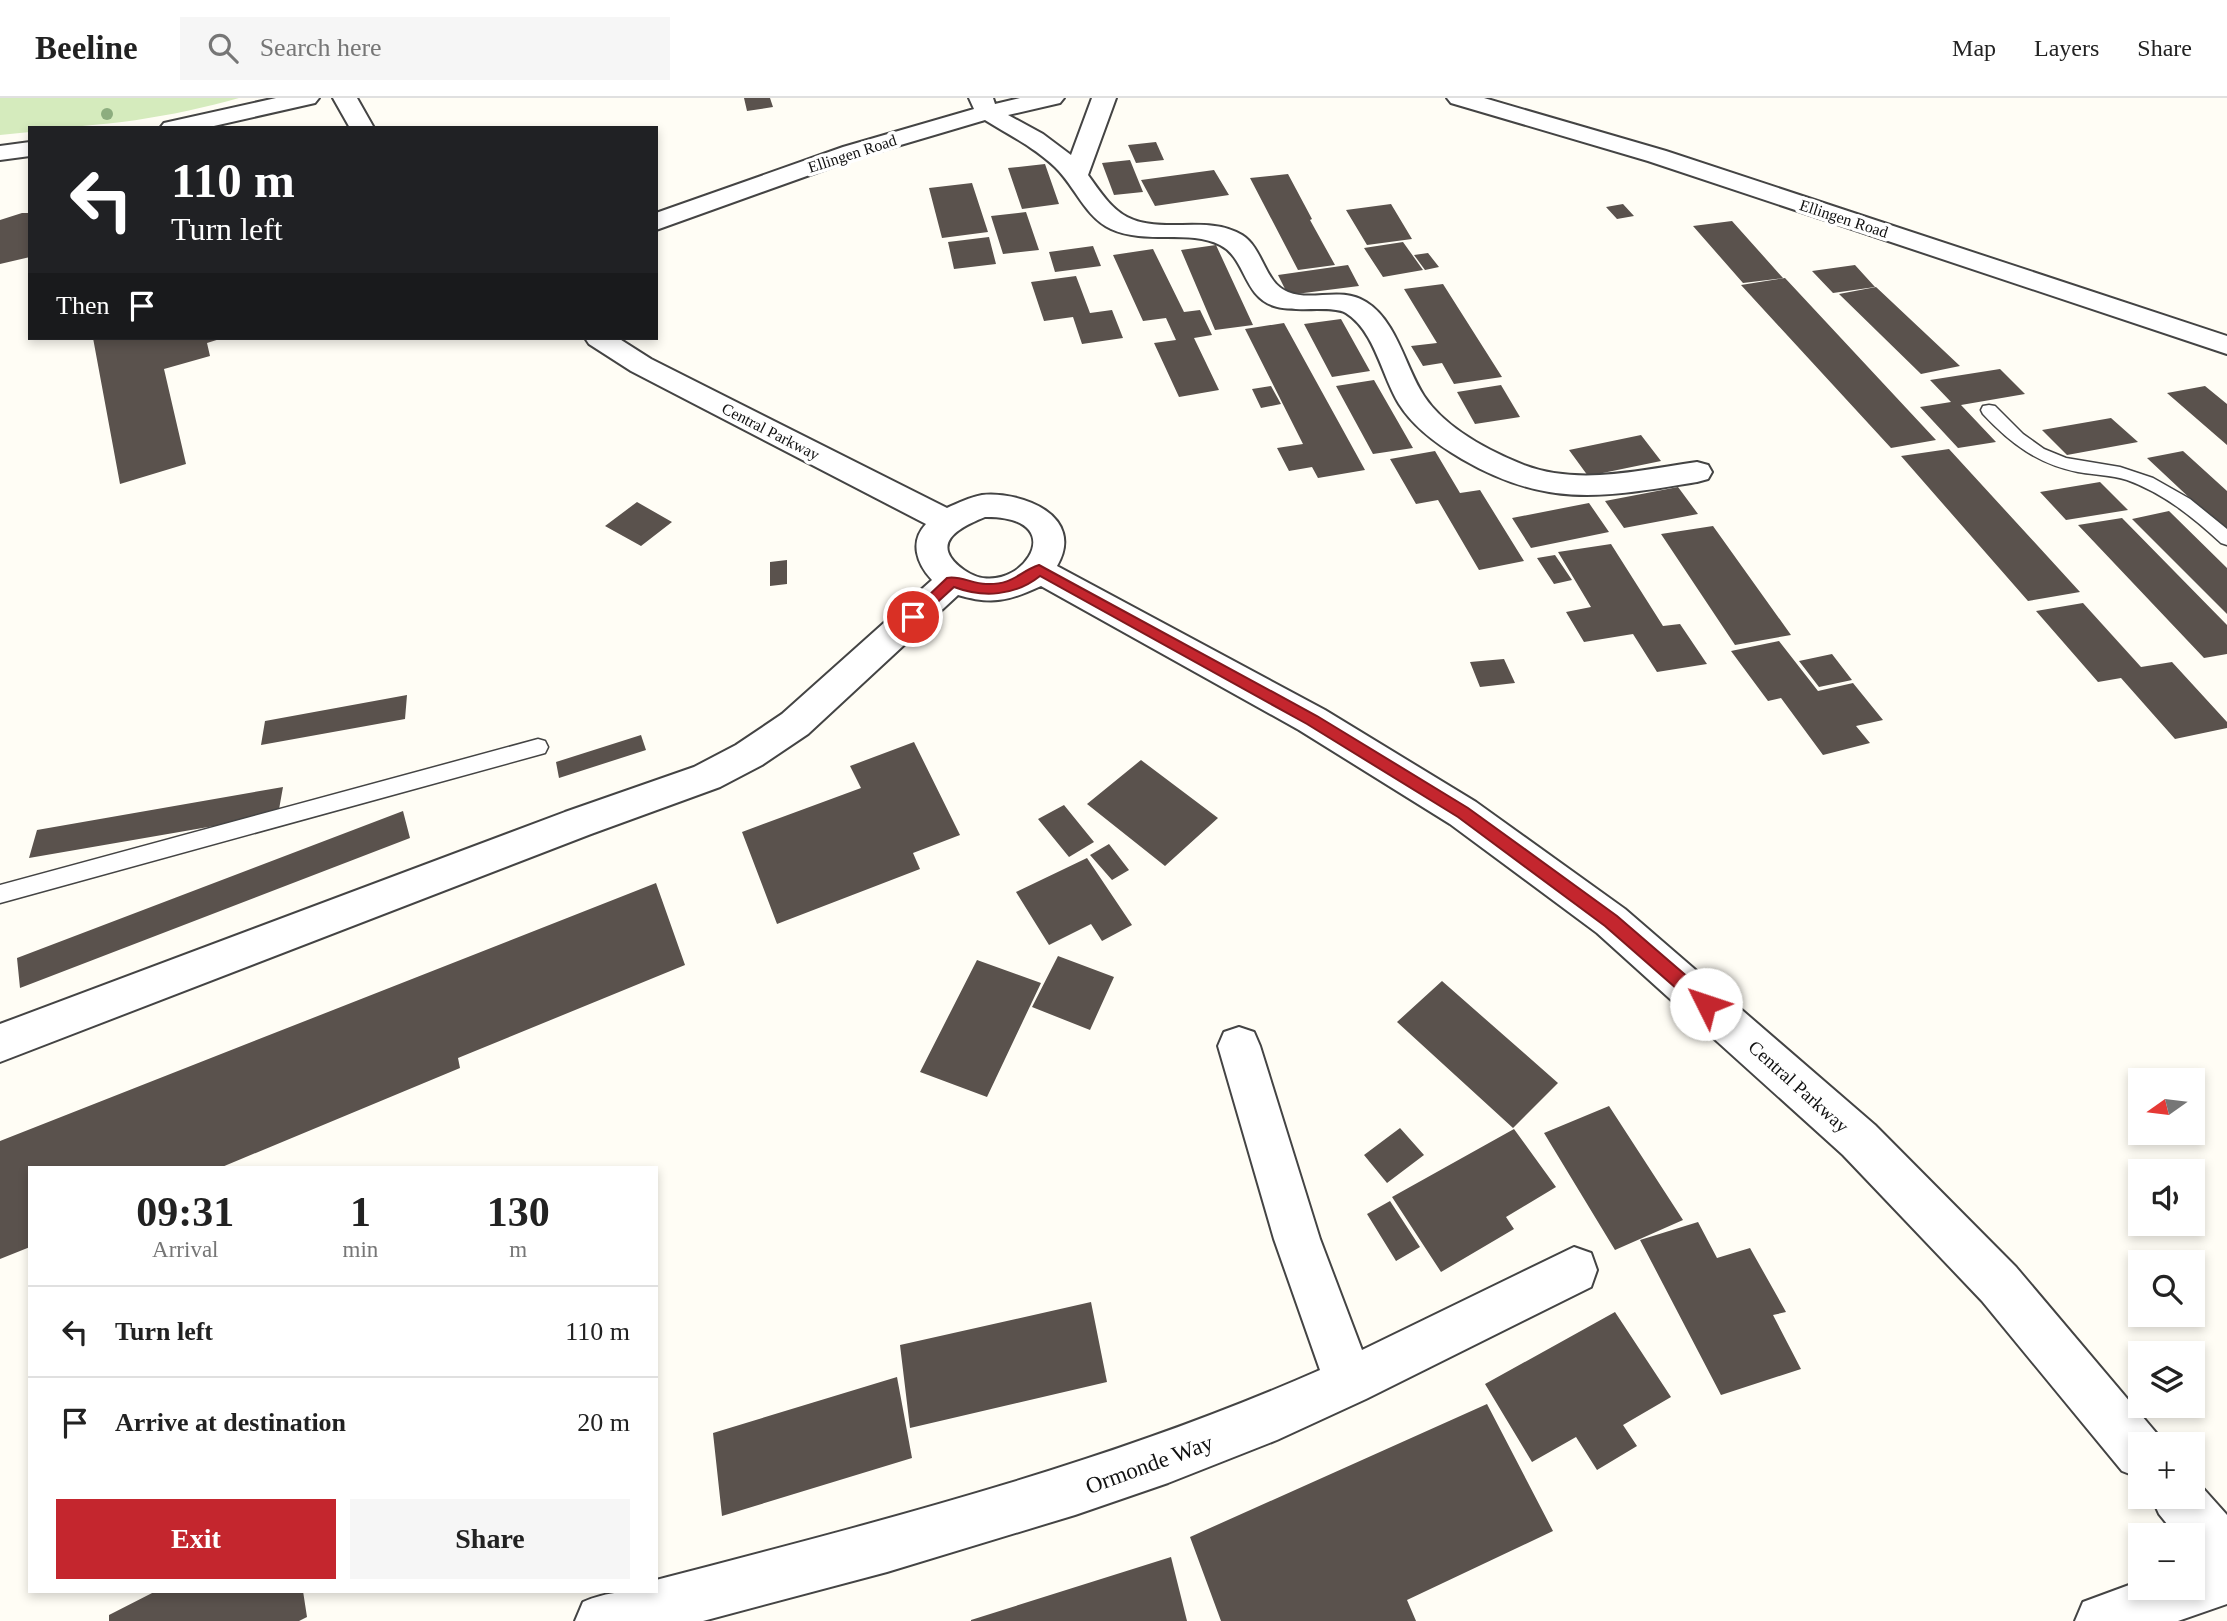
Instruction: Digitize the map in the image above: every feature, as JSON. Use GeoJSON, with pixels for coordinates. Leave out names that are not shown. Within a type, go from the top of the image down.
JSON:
{"type":"FeatureCollection","features":[{"type":"Feature","properties":{"kind":"street"},"geometry":{"type":"LineString","coordinates":[[181,126],[307,98]]}},
{"type":"Feature","properties":{"kind":"street"},"geometry":{"type":"LineString","coordinates":[[345,98],[361,126]]}},
{"type":"Feature","properties":{"kind":"street","name":"Ellingen Road"},"geometry":{"type":"LineString","coordinates":[[658,221],[984,104],[1052,98]]}},
{"type":"Feature","properties":{"kind":"street"},"geometry":{"type":"LineString","coordinates":[[1077,173],[1104,98]]}},
{"type":"Feature","properties":{"kind":"street","name":"Ellingen Road"},"geometry":{"type":"LineString","coordinates":[[1459,98],[1657,156],[2227,345]]}},
{"type":"Feature","properties":{"kind":"street"},"geometry":{"type":"LineString","coordinates":[[984,104],[1077,173],[1103,212],[1117,223],[1148,230],[1227,237],[1242,247],[1258,282],[1273,296],[1298,303],[1341,302],[1359,310],[1371,324],[1413,402],[1434,427],[1510,472],[1548,484],[1572,488],[1697,472]]}},
{"type":"Feature","properties":{"kind":"street"},"geometry":{"type":"LineString","coordinates":[[0,153],[28,149]]}},
{"type":"Feature","properties":{"kind":"street","name":"Central Parkway"},"geometry":{"type":"LineString","coordinates":[[602,340],[641,365],[946,521]]}},
{"type":"Feature","properties":{"kind":"street"},"geometry":{"type":"LineString","coordinates":[[981,506],[1019,509],[1035,517],[1045,528],[1050,542],[1048,557],[1039,570],[1026,580],[1008,587],[979,588],[952,581],[939,571],[932,559],[931,545],[936,532],[946,521],[962,511],[981,506]]}},
{"type":"Feature","properties":{"kind":"street","name":"Central Parkway"},"geometry":{"type":"LineString","coordinates":[[1039,570],[1312,720],[1463,813],[1611,921],[1859,1140],[1999,1284],[2128,1439]]}},
{"type":"Feature","properties":{"kind":"street"},"geometry":{"type":"LineString","coordinates":[[0,1043],[578,822],[707,777],[749,755],[795,724],[952,581]]}},
{"type":"Feature","properties":{"kind":"street"},"geometry":{"type":"LineString","coordinates":[[1238,1046],[1297,1239],[1349,1382]]}},
{"type":"Feature","properties":{"kind":"street","name":"Ormonde Way"},"geometry":{"type":"LineString","coordinates":[[602,1621],[1046,1502],[1203,1445],[1349,1382],[1574,1270]]}},
{"type":"Feature","properties":{"kind":"street"},"geometry":{"type":"LineString","coordinates":[[2188,1509],[2227,1556]]}},
{"type":"Feature","properties":{"kind":"street"},"geometry":{"type":"LineString","coordinates":[[2102,1621],[2227,1577]]}},
{"type":"Feature","properties":{"kind":"lane"},"geometry":{"type":"LineString","coordinates":[[1989,410],[2012,435],[2031,450],[2076,466],[2134,477],[2162,489],[2184,502],[2227,539]]}},
{"type":"Feature","properties":{"kind":"lane"},"geometry":{"type":"LineString","coordinates":[[0,894],[538,747]]}},
{"type":"Feature","properties":{"kind":"green space"},"geometry":{"type":"Polygon","coordinates":[[[0,98],[239,98],[188,111],[135,120],[82,126],[28,126],[28,132],[0,135],[0,98]]]}},
{"type":"Feature","properties":{"kind":"building"},"geometry":{"type":"Polygon","coordinates":[[[744,98],[770,98],[773,107],[747,111],[744,98]]]}},
{"type":"Feature","properties":{"kind":"building"},"geometry":{"type":"Polygon","coordinates":[[[1156,142],[1164,160],[1136,163],[1128,145],[1156,142]]]}},
{"type":"Feature","properties":{"kind":"building"},"geometry":{"type":"Polygon","coordinates":[[[1130,160],[1143,192],[1114,195],[1102,163],[1130,160]]]}},
{"type":"Feature","properties":{"kind":"building"},"geometry":{"type":"Polygon","coordinates":[[[1045,164],[1059,204],[1022,209],[1008,168],[1045,164]]]}},
{"type":"Feature","properties":{"kind":"building"},"geometry":{"type":"Polygon","coordinates":[[[1214,170],[1229,195],[1155,206],[1141,180],[1214,170]]]}},
{"type":"Feature","properties":{"kind":"building"},"geometry":{"type":"Polygon","coordinates":[[[1288,174],[1335,265],[1298,270],[1250,178],[1288,174]]]}},
{"type":"Feature","properties":{"kind":"building"},"geometry":{"type":"Polygon","coordinates":[[[972,183],[988,232],[942,238],[929,188],[972,183]]]}},
{"type":"Feature","properties":{"kind":"building"},"geometry":{"type":"Polygon","coordinates":[[[1391,204],[1412,239],[1367,245],[1346,210],[1391,204]]]}},
{"type":"Feature","properties":{"kind":"building"},"geometry":{"type":"Polygon","coordinates":[[[1623,204],[1634,216],[1617,219],[1606,207],[1623,204]]]}},
{"type":"Feature","properties":{"kind":"building"},"geometry":{"type":"Polygon","coordinates":[[[1026,212],[1039,250],[1003,254],[991,216],[1026,212]]]}},
{"type":"Feature","properties":{"kind":"building"},"geometry":{"type":"Polygon","coordinates":[[[28,213],[28,257],[0,264],[0,220],[28,213]]]}},
{"type":"Feature","properties":{"kind":"building"},"geometry":{"type":"Polygon","coordinates":[[[1732,221],[1783,278],[1743,283],[1693,226],[1732,221]]]}},
{"type":"Feature","properties":{"kind":"building"},"geometry":{"type":"Polygon","coordinates":[[[989,237],[996,264],[954,269],[948,242],[989,237]]]}},
{"type":"Feature","properties":{"kind":"building"},"geometry":{"type":"Polygon","coordinates":[[[1403,242],[1423,270],[1383,277],[1364,248],[1403,242]]]}},
{"type":"Feature","properties":{"kind":"building"},"geometry":{"type":"Polygon","coordinates":[[[1216,245],[1253,325],[1215,330],[1181,250],[1216,245]]]}},
{"type":"Feature","properties":{"kind":"building"},"geometry":{"type":"Polygon","coordinates":[[[1093,246],[1101,266],[1055,272],[1049,252],[1093,246]]]}},
{"type":"Feature","properties":{"kind":"building"},"geometry":{"type":"Polygon","coordinates":[[[1153,249],[1184,312],[1200,310],[1212,335],[1194,338],[1219,390],[1179,397],[1154,343],[1176,340],[1166,318],[1143,321],[1113,255],[1153,249]]]}},
{"type":"Feature","properties":{"kind":"building"},"geometry":{"type":"Polygon","coordinates":[[[1428,253],[1439,267],[1425,270],[1414,255],[1428,253]]]}},
{"type":"Feature","properties":{"kind":"building"},"geometry":{"type":"Polygon","coordinates":[[[1348,265],[1359,286],[1288,295],[1278,275],[1348,265]]]}},
{"type":"Feature","properties":{"kind":"building"},"geometry":{"type":"Polygon","coordinates":[[[1855,265],[1875,287],[1833,293],[1812,271],[1855,265]]]}},
{"type":"Feature","properties":{"kind":"building"},"geometry":{"type":"Polygon","coordinates":[[[1076,276],[1090,313],[1112,310],[1123,338],[1082,344],[1073,317],[1044,321],[1031,282],[1076,276]]]}},
{"type":"Feature","properties":{"kind":"building"},"geometry":{"type":"Polygon","coordinates":[[[1785,278],[1936,440],[1891,448],[1741,285],[1785,278]]]}},
{"type":"Feature","properties":{"kind":"building"},"geometry":{"type":"Polygon","coordinates":[[[1443,284],[1502,377],[1454,384],[1442,363],[1423,366],[1411,346],[1437,343],[1404,289],[1443,284]]]}},
{"type":"Feature","properties":{"kind":"building"},"geometry":{"type":"Polygon","coordinates":[[[1876,287],[1960,366],[1921,374],[1839,294],[1876,287]]]}},
{"type":"Feature","properties":{"kind":"building"},"geometry":{"type":"Polygon","coordinates":[[[1341,319],[1370,371],[1332,377],[1304,324],[1341,319]]]}},
{"type":"Feature","properties":{"kind":"building"},"geometry":{"type":"Polygon","coordinates":[[[1284,323],[1365,470],[1318,478],[1312,467],[1289,471],[1277,448],[1303,444],[1245,329],[1284,323]]]}},
{"type":"Feature","properties":{"kind":"building"},"geometry":{"type":"Polygon","coordinates":[[[93,340],[217,340],[207,343],[210,356],[164,369],[186,464],[120,484],[93,340]]]}},
{"type":"Feature","properties":{"kind":"building"},"geometry":{"type":"Polygon","coordinates":[[[2000,369],[2025,394],[1961,405],[1996,442],[1958,448],[1920,407],[1951,402],[1930,380],[2000,369]]]}},
{"type":"Feature","properties":{"kind":"building"},"geometry":{"type":"Polygon","coordinates":[[[1374,380],[1413,448],[1373,454],[1336,386],[1374,380]]]}},
{"type":"Feature","properties":{"kind":"building"},"geometry":{"type":"Polygon","coordinates":[[[1501,385],[1520,417],[1475,424],[1457,392],[1501,385]]]}},
{"type":"Feature","properties":{"kind":"building"},"geometry":{"type":"Polygon","coordinates":[[[1271,386],[1281,404],[1261,408],[1252,389],[1271,386]]]}},
{"type":"Feature","properties":{"kind":"building"},"geometry":{"type":"Polygon","coordinates":[[[2205,386],[2227,404],[2227,445],[2167,393],[2205,386]]]}},
{"type":"Feature","properties":{"kind":"building"},"geometry":{"type":"Polygon","coordinates":[[[2111,418],[2138,442],[2067,455],[2042,430],[2111,418]]]}},
{"type":"Feature","properties":{"kind":"building"},"geometry":{"type":"Polygon","coordinates":[[[1641,435],[1661,461],[1588,476],[1569,450],[1641,435]]]}},
{"type":"Feature","properties":{"kind":"building"},"geometry":{"type":"Polygon","coordinates":[[[1949,449],[2080,592],[2028,601],[1901,456],[1949,449]]]}},
{"type":"Feature","properties":{"kind":"building"},"geometry":{"type":"Polygon","coordinates":[[[1435,451],[1460,493],[1480,490],[1524,561],[1479,570],[1438,500],[1416,504],[1390,459],[1435,451]]]}},
{"type":"Feature","properties":{"kind":"building"},"geometry":{"type":"Polygon","coordinates":[[[2183,451],[2227,491],[2227,533],[2147,458],[2183,451]]]}},
{"type":"Feature","properties":{"kind":"building"},"geometry":{"type":"Polygon","coordinates":[[[2100,482],[2128,510],[2066,520],[2040,492],[2100,482]]]}},
{"type":"Feature","properties":{"kind":"building"},"geometry":{"type":"Polygon","coordinates":[[[1678,487],[1698,514],[1624,528],[1605,501],[1678,487]]]}},
{"type":"Feature","properties":{"kind":"building"},"geometry":{"type":"Polygon","coordinates":[[[637,502],[672,522],[641,546],[605,526],[637,502]]]}},
{"type":"Feature","properties":{"kind":"building"},"geometry":{"type":"Polygon","coordinates":[[[1589,503],[1609,532],[1531,548],[1512,518],[1589,503]]]}},
{"type":"Feature","properties":{"kind":"building"},"geometry":{"type":"Polygon","coordinates":[[[2169,511],[2227,568],[2227,614],[2132,519],[2169,511]]]}},
{"type":"Feature","properties":{"kind":"building"},"geometry":{"type":"Polygon","coordinates":[[[2122,518],[2227,625],[2227,654],[2204,658],[2078,525],[2122,518]]]}},
{"type":"Feature","properties":{"kind":"building"},"geometry":{"type":"Polygon","coordinates":[[[1713,526],[1791,635],[1735,645],[1661,534],[1713,526]]]}},
{"type":"Feature","properties":{"kind":"building"},"geometry":{"type":"Polygon","coordinates":[[[1611,544],[1663,626],[1680,624],[1707,664],[1657,672],[1633,634],[1584,642],[1566,612],[1591,607],[1558,552],[1611,544]]]}},
{"type":"Feature","properties":{"kind":"building"},"geometry":{"type":"Polygon","coordinates":[[[1555,555],[1572,580],[1554,584],[1537,558],[1555,555]]]}},
{"type":"Feature","properties":{"kind":"building"},"geometry":{"type":"Polygon","coordinates":[[[787,560],[787,584],[770,586],[770,562],[787,560]]]}},
{"type":"Feature","properties":{"kind":"building"},"geometry":{"type":"Polygon","coordinates":[[[2083,603],[2141,667],[2172,662],[2227,722],[2227,728],[2175,739],[2121,678],[2098,682],[2036,611],[2083,603]]]}},
{"type":"Feature","properties":{"kind":"building"},"geometry":{"type":"Polygon","coordinates":[[[1779,641],[1818,691],[1853,683],[1883,720],[1856,726],[1870,743],[1823,755],[1781,698],[1768,701],[1731,651],[1779,641]]]}},
{"type":"Feature","properties":{"kind":"building"},"geometry":{"type":"Polygon","coordinates":[[[1832,654],[1852,680],[1819,687],[1799,661],[1832,654]]]}},
{"type":"Feature","properties":{"kind":"building"},"geometry":{"type":"Polygon","coordinates":[[[1504,659],[1515,683],[1480,687],[1470,662],[1504,659]]]}},
{"type":"Feature","properties":{"kind":"building"},"geometry":{"type":"Polygon","coordinates":[[[407,695],[405,719],[261,745],[265,721],[407,695]]]}},
{"type":"Feature","properties":{"kind":"building"},"geometry":{"type":"Polygon","coordinates":[[[641,735],[646,750],[559,778],[556,762],[641,735]]]}},
{"type":"Feature","properties":{"kind":"building"},"geometry":{"type":"Polygon","coordinates":[[[914,742],[960,835],[913,853],[920,869],[777,924],[742,832],[861,788],[850,766],[914,742]]]}},
{"type":"Feature","properties":{"kind":"building"},"geometry":{"type":"Polygon","coordinates":[[[1141,760],[1218,818],[1165,866],[1087,804],[1141,760]]]}},
{"type":"Feature","properties":{"kind":"building"},"geometry":{"type":"Polygon","coordinates":[[[283,787],[278,815],[29,858],[37,830],[283,787]]]}},
{"type":"Feature","properties":{"kind":"building"},"geometry":{"type":"Polygon","coordinates":[[[1064,805],[1094,842],[1069,857],[1038,819],[1064,805]]]}},
{"type":"Feature","properties":{"kind":"building"},"geometry":{"type":"Polygon","coordinates":[[[403,811],[410,838],[20,988],[17,958],[403,811]]]}},
{"type":"Feature","properties":{"kind":"building"},"geometry":{"type":"Polygon","coordinates":[[[1109,844],[1129,870],[1112,880],[1090,855],[1109,844]]]}},
{"type":"Feature","properties":{"kind":"building"},"geometry":{"type":"Polygon","coordinates":[[[1087,858],[1132,925],[1102,941],[1091,924],[1049,945],[1016,892],[1087,858]]]}},
{"type":"Feature","properties":{"kind":"building"},"geometry":{"type":"Polygon","coordinates":[[[656,883],[685,965],[458,1058],[460,1068],[224,1166],[28,1166],[28,1248],[0,1259],[0,1141],[656,883]]]}},
{"type":"Feature","properties":{"kind":"building"},"geometry":{"type":"Polygon","coordinates":[[[1058,956],[1114,977],[1090,1030],[1032,1007],[1058,956]]]}},
{"type":"Feature","properties":{"kind":"building"},"geometry":{"type":"Polygon","coordinates":[[[977,960],[1041,983],[987,1097],[920,1072],[977,960]]]}},
{"type":"Feature","properties":{"kind":"building"},"geometry":{"type":"Polygon","coordinates":[[[1442,981],[1558,1083],[1513,1128],[1397,1022],[1442,981]]]}},
{"type":"Feature","properties":{"kind":"building"},"geometry":{"type":"Polygon","coordinates":[[[1609,1106],[1683,1220],[1615,1250],[1544,1133],[1609,1106]]]}},
{"type":"Feature","properties":{"kind":"building"},"geometry":{"type":"Polygon","coordinates":[[[1400,1128],[1424,1155],[1387,1183],[1364,1155],[1400,1128]]]}},
{"type":"Feature","properties":{"kind":"building"},"geometry":{"type":"Polygon","coordinates":[[[1514,1129],[1556,1187],[1506,1217],[1514,1229],[1441,1272],[1392,1197],[1514,1129]]]}},
{"type":"Feature","properties":{"kind":"building"},"geometry":{"type":"Polygon","coordinates":[[[1390,1201],[1420,1247],[1396,1261],[1367,1214],[1390,1201]]]}},
{"type":"Feature","properties":{"kind":"building"},"geometry":{"type":"Polygon","coordinates":[[[1698,1222],[1717,1258],[1750,1248],[1786,1312],[1773,1315],[1801,1369],[1721,1395],[1640,1240],[1698,1222]]]}},
{"type":"Feature","properties":{"kind":"building"},"geometry":{"type":"Polygon","coordinates":[[[1091,1302],[1107,1382],[910,1428],[900,1345],[1091,1302]]]}},
{"type":"Feature","properties":{"kind":"building"},"geometry":{"type":"Polygon","coordinates":[[[1615,1312],[1671,1397],[1623,1425],[1637,1446],[1597,1470],[1576,1437],[1532,1462],[1485,1384],[1615,1312]]]}},
{"type":"Feature","properties":{"kind":"building"},"geometry":{"type":"Polygon","coordinates":[[[897,1377],[912,1458],[722,1516],[713,1433],[897,1377]]]}},
{"type":"Feature","properties":{"kind":"building"},"geometry":{"type":"Polygon","coordinates":[[[1487,1404],[1553,1531],[1407,1600],[1416,1621],[1221,1621],[1190,1537],[1487,1404]]]}},
{"type":"Feature","properties":{"kind":"building"},"geometry":{"type":"Polygon","coordinates":[[[1171,1557],[1187,1621],[971,1621],[971,1620],[1171,1557]]]}},
{"type":"Feature","properties":{"kind":"building"},"geometry":{"type":"Polygon","coordinates":[[[152,1593],[303,1593],[307,1617],[299,1621],[109,1621],[109,1615],[152,1593]]]}},
{"type":"Feature","properties":{"kind":"route"},"geometry":{"type":"LineString","coordinates":[[913,617],[952,581],[969,587],[1008,587],[1026,580],[1039,570],[1312,720],[1463,813],[1611,921],[1706,1004]]}}]}
